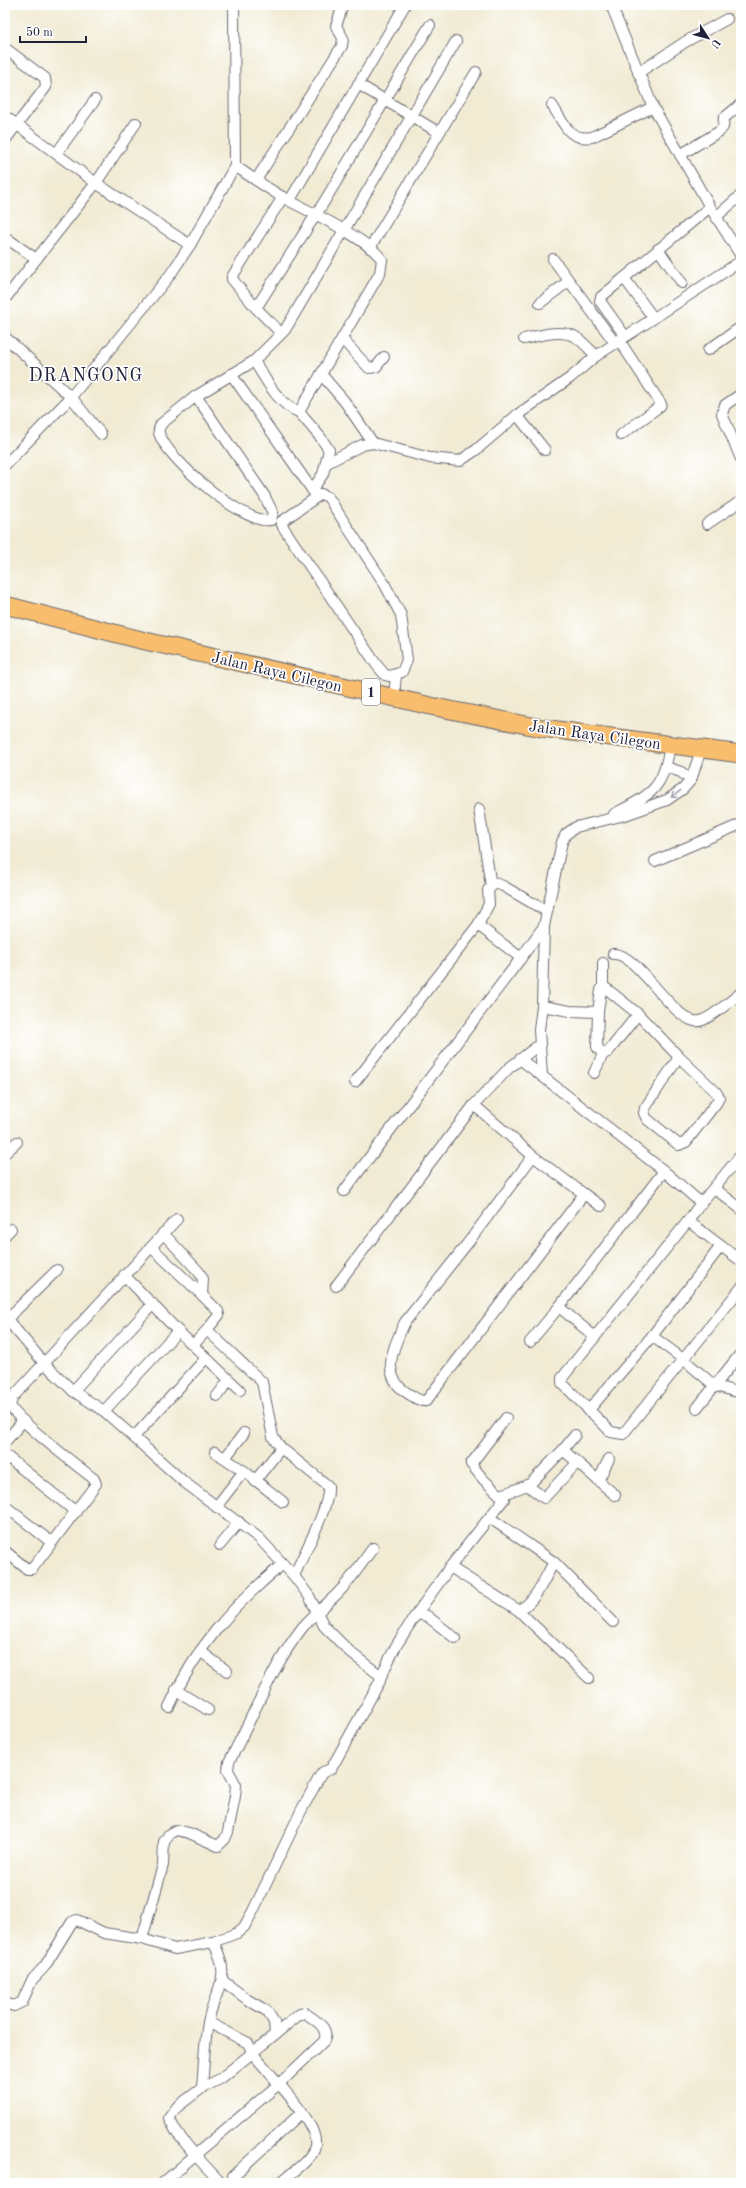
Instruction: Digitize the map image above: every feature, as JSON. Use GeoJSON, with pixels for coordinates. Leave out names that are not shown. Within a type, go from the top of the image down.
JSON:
{"type":"FeatureCollection","features":[{"type":"Feature","properties":{"kind":"highway","name":"Jalan Raya Cilegon"},"geometry":{"type":"LineString","coordinates":[[5,605],[141,640],[434,707],[542,728],[670,744],[701,750],[741,754]]}},
{"type":"Feature","properties":{"kind":"street"},"geometry":{"type":"LineString","coordinates":[[5,465],[71,397],[170,274],[190,245],[235,166],[234,5]]}},
{"type":"Feature","properties":{"kind":"street"},"geometry":{"type":"LineString","coordinates":[[256,180],[342,46],[343,38],[336,26],[343,5]]}},
{"type":"Feature","properties":{"kind":"street"},"geometry":{"type":"LineString","coordinates":[[282,331],[279,331],[256,308],[232,277],[287,199],[406,5]]}},
{"type":"Feature","properties":{"kind":"street"},"geometry":{"type":"LineString","coordinates":[[610,5],[653,107],[710,207],[741,256]]}},
{"type":"Feature","properties":{"kind":"street"},"geometry":{"type":"LineString","coordinates":[[638,73],[685,42],[727,19]]}},
{"type":"Feature","properties":{"kind":"street"},"geometry":{"type":"LineString","coordinates":[[256,308],[316,214],[430,25]]}},
{"type":"Feature","properties":{"kind":"street"},"geometry":{"type":"LineString","coordinates":[[273,513],[271,520],[267,521],[240,511],[227,502],[187,470],[162,439],[159,430],[161,424],[196,396],[254,361],[282,331],[344,230],[456,41]]}},
{"type":"Feature","properties":{"kind":"street"},"geometry":{"type":"LineString","coordinates":[[5,48],[45,78],[47,82],[46,87],[5,140]]}},
{"type":"Feature","properties":{"kind":"street"},"geometry":{"type":"LineString","coordinates":[[370,248],[438,132],[476,72]]}},
{"type":"Feature","properties":{"kind":"street"},"geometry":{"type":"LineString","coordinates":[[358,84],[384,101],[438,132]]}},
{"type":"Feature","properties":{"kind":"street"},"geometry":{"type":"LineString","coordinates":[[56,154],[95,100]]}},
{"type":"Feature","properties":{"kind":"street"},"geometry":{"type":"LineString","coordinates":[[680,155],[720,131],[723,127],[724,118],[741,104]]}},
{"type":"Feature","properties":{"kind":"street"},"geometry":{"type":"LineString","coordinates":[[552,105],[573,136],[582,139],[592,137],[653,107]]}},
{"type":"Feature","properties":{"kind":"street"},"geometry":{"type":"LineString","coordinates":[[5,116],[96,183],[190,245]]}},
{"type":"Feature","properties":{"kind":"street"},"geometry":{"type":"LineString","coordinates":[[5,299],[96,183],[136,123]]}},
{"type":"Feature","properties":{"kind":"street"},"geometry":{"type":"LineString","coordinates":[[235,166],[287,199],[344,230],[378,253],[382,260],[380,272],[299,412]]}},
{"type":"Feature","properties":{"kind":"street"},"geometry":{"type":"LineString","coordinates":[[716,216],[741,195]]}},
{"type":"Feature","properties":{"kind":"street"},"geometry":{"type":"LineString","coordinates":[[619,340],[600,301],[604,293],[710,207]]}},
{"type":"Feature","properties":{"kind":"street"},"geometry":{"type":"LineString","coordinates":[[5,237],[36,259]]}},
{"type":"Feature","properties":{"kind":"street"},"geometry":{"type":"LineString","coordinates":[[658,249],[682,283]]}},
{"type":"Feature","properties":{"kind":"street"},"geometry":{"type":"LineString","coordinates":[[553,259],[569,281],[619,340],[661,404],[621,434]]}},
{"type":"Feature","properties":{"kind":"street"},"geometry":{"type":"LineString","coordinates":[[327,463],[356,448],[373,443],[430,458],[460,461],[476,450],[517,414],[570,378],[596,356],[741,260]]}},
{"type":"Feature","properties":{"kind":"street"},"geometry":{"type":"LineString","coordinates":[[624,278],[652,316]]}},
{"type":"Feature","properties":{"kind":"street"},"geometry":{"type":"LineString","coordinates":[[540,303],[569,281]]}},
{"type":"Feature","properties":{"kind":"street"},"geometry":{"type":"LineString","coordinates":[[708,350],[741,327]]}},
{"type":"Feature","properties":{"kind":"street"},"geometry":{"type":"LineString","coordinates":[[524,339],[546,334],[568,334],[575,336],[596,356]]}},
{"type":"Feature","properties":{"kind":"street"},"geometry":{"type":"LineString","coordinates":[[5,336],[71,397],[101,434]]}},
{"type":"Feature","properties":{"kind":"street"},"geometry":{"type":"LineString","coordinates":[[342,339],[369,368],[376,367],[384,357]]}},
{"type":"Feature","properties":{"kind":"street"},"geometry":{"type":"LineString","coordinates":[[254,361],[280,400],[292,409],[299,412],[329,450],[327,463],[314,493],[281,522]]}},
{"type":"Feature","properties":{"kind":"street"},"geometry":{"type":"LineString","coordinates":[[196,396],[264,496],[273,513],[281,522],[376,664],[385,675],[396,675],[402,672],[407,660],[401,615],[384,583],[335,508],[325,495],[314,493],[231,374]]}},
{"type":"Feature","properties":{"kind":"street"},"geometry":{"type":"LineString","coordinates":[[321,374],[345,402],[373,443]]}},
{"type":"Feature","properties":{"kind":"street"},"geometry":{"type":"LineString","coordinates":[[741,394],[725,405],[722,414],[741,459]]}},
{"type":"Feature","properties":{"kind":"street"},"geometry":{"type":"LineString","coordinates":[[517,414],[545,450]]}},
{"type":"Feature","properties":{"kind":"street"},"geometry":{"type":"LineString","coordinates":[[707,524],[741,501]]}},
{"type":"Feature","properties":{"kind":"street"},"geometry":{"type":"LineString","coordinates":[[394,698],[396,675]]}},
{"type":"Feature","properties":{"kind":"street"},"geometry":{"type":"LineString","coordinates":[[605,819],[651,792],[662,780],[670,744]]}},
{"type":"Feature","properties":{"kind":"street"},"geometry":{"type":"LineString","coordinates":[[542,1076],[540,1044],[544,926],[559,851],[566,834],[576,827],[653,807],[668,800],[683,789],[691,780],[701,750]]}},
{"type":"Feature","properties":{"kind":"street"},"geometry":{"type":"LineString","coordinates":[[666,767],[681,772],[691,780]]}},
{"type":"Feature","properties":{"kind":"street"},"geometry":{"type":"LineString","coordinates":[[479,809],[491,886]]}},
{"type":"Feature","properties":{"kind":"street"},"geometry":{"type":"LineString","coordinates":[[655,860],[741,824]]}},
{"type":"Feature","properties":{"kind":"street"},"geometry":{"type":"LineString","coordinates":[[355,1082],[478,925],[489,904],[488,890],[491,886],[495,883],[503,886],[546,911]]}},
{"type":"Feature","properties":{"kind":"street"},"geometry":{"type":"LineString","coordinates":[[478,925],[521,958]]}},
{"type":"Feature","properties":{"kind":"street"},"geometry":{"type":"LineString","coordinates":[[344,1191],[544,926]]}},
{"type":"Feature","properties":{"kind":"street"},"geometry":{"type":"LineString","coordinates":[[613,954],[619,953],[628,958],[660,993],[689,1019],[696,1021],[708,1017],[741,993]]}},
{"type":"Feature","properties":{"kind":"street"},"geometry":{"type":"LineString","coordinates":[[603,962],[603,988],[598,1012],[597,1047],[603,1054]]}},
{"type":"Feature","properties":{"kind":"street"},"geometry":{"type":"LineString","coordinates":[[603,988],[609,990],[638,1014],[679,1058],[719,1097],[717,1102],[686,1142],[679,1144],[647,1119],[644,1113],[645,1108],[679,1058]]}},
{"type":"Feature","properties":{"kind":"street"},"geometry":{"type":"LineString","coordinates":[[542,1006],[570,1011],[598,1012]]}},
{"type":"Feature","properties":{"kind":"street"},"geometry":{"type":"LineString","coordinates":[[594,1073],[603,1054],[608,1052],[638,1014]]}},
{"type":"Feature","properties":{"kind":"street"},"geometry":{"type":"LineString","coordinates":[[336,1286],[474,1105],[509,1068],[540,1044]]}},
{"type":"Feature","properties":{"kind":"street"},"geometry":{"type":"LineString","coordinates":[[520,1059],[664,1170],[701,1202]]}},
{"type":"Feature","properties":{"kind":"street"},"geometry":{"type":"LineString","coordinates":[[474,1105],[533,1156],[601,1206]]}},
{"type":"Feature","properties":{"kind":"street"},"geometry":{"type":"LineString","coordinates":[[5,1153],[17,1142]]}},
{"type":"Feature","properties":{"kind":"street"},"geometry":{"type":"LineString","coordinates":[[741,1155],[701,1202],[688,1221],[561,1381],[588,1411],[611,1432],[623,1434],[741,1288]]}},
{"type":"Feature","properties":{"kind":"street"},"geometry":{"type":"LineString","coordinates":[[533,1156],[467,1244],[405,1322],[393,1350],[391,1367],[392,1379],[400,1389],[421,1401],[426,1401],[584,1194]]}},
{"type":"Feature","properties":{"kind":"street"},"geometry":{"type":"LineString","coordinates":[[530,1342],[559,1307],[664,1170]]}},
{"type":"Feature","properties":{"kind":"street"},"geometry":{"type":"LineString","coordinates":[[714,1188],[741,1209]]}},
{"type":"Feature","properties":{"kind":"street"},"geometry":{"type":"LineString","coordinates":[[5,1399],[177,1219]]}},
{"type":"Feature","properties":{"kind":"street"},"geometry":{"type":"LineString","coordinates":[[688,1221],[741,1261]]}},
{"type":"Feature","properties":{"kind":"street"},"geometry":{"type":"LineString","coordinates":[[163,1233],[202,1275],[202,1295]]}},
{"type":"Feature","properties":{"kind":"street"},"geometry":{"type":"LineString","coordinates":[[588,1411],[652,1336],[721,1246]]}},
{"type":"Feature","properties":{"kind":"street"},"geometry":{"type":"LineString","coordinates":[[151,1247],[202,1295],[220,1315],[194,1344]]}},
{"type":"Feature","properties":{"kind":"street"},"geometry":{"type":"LineString","coordinates":[[57,1270],[6,1318],[42,1360],[73,1391],[104,1411],[184,1482],[216,1507],[239,1522],[262,1541],[294,1576],[309,1596],[324,1626],[351,1653],[381,1676]]}},
{"type":"Feature","properties":{"kind":"street"},"geometry":{"type":"LineString","coordinates":[[124,1275],[178,1331],[194,1344],[206,1358],[240,1390]]}},
{"type":"Feature","properties":{"kind":"street"},"geometry":{"type":"LineString","coordinates":[[73,1391],[153,1304]]}},
{"type":"Feature","properties":{"kind":"street"},"geometry":{"type":"LineString","coordinates":[[559,1307],[595,1337]]}},
{"type":"Feature","properties":{"kind":"street"},"geometry":{"type":"LineString","coordinates":[[208,1330],[262,1382],[273,1437],[281,1448],[326,1484],[329,1492],[319,1521],[294,1576]]}},
{"type":"Feature","properties":{"kind":"street"},"geometry":{"type":"LineString","coordinates":[[104,1411],[178,1331]]}},
{"type":"Feature","properties":{"kind":"street"},"geometry":{"type":"LineString","coordinates":[[652,1336],[683,1359],[715,1386],[741,1393]]}},
{"type":"Feature","properties":{"kind":"street"},"geometry":{"type":"LineString","coordinates":[[697,1408],[741,1353]]}},
{"type":"Feature","properties":{"kind":"street"},"geometry":{"type":"LineString","coordinates":[[134,1437],[206,1358]]}},
{"type":"Feature","properties":{"kind":"street"},"geometry":{"type":"LineString","coordinates":[[5,1551],[30,1570],[96,1484],[96,1481],[23,1421],[10,1405],[13,1397],[42,1360]]}},
{"type":"Feature","properties":{"kind":"street"},"geometry":{"type":"LineString","coordinates":[[217,1396],[229,1380]]}},
{"type":"Feature","properties":{"kind":"street"},"geometry":{"type":"LineString","coordinates":[[5,2003],[14,2006],[22,2002],[32,1980],[46,1966],[72,1922],[77,1920],[104,1933],[142,1939],[175,1949],[213,1942],[237,1933],[244,1927],[285,1848],[301,1811],[322,1773],[331,1769],[380,1681],[396,1646],[450,1567],[504,1499],[483,1479],[471,1464],[506,1418]]}},
{"type":"Feature","properties":{"kind":"street"},"geometry":{"type":"LineString","coordinates":[[5,1442],[23,1421]]}},
{"type":"Feature","properties":{"kind":"street"},"geometry":{"type":"LineString","coordinates":[[225,1458],[244,1433]]}},
{"type":"Feature","properties":{"kind":"street"},"geometry":{"type":"LineString","coordinates":[[501,1495],[527,1486],[575,1436]]}},
{"type":"Feature","properties":{"kind":"street"},"geometry":{"type":"LineString","coordinates":[[254,1481],[281,1448]]}},
{"type":"Feature","properties":{"kind":"street"},"geometry":{"type":"LineString","coordinates":[[563,1450],[599,1479],[615,1495]]}},
{"type":"Feature","properties":{"kind":"street"},"geometry":{"type":"LineString","coordinates":[[215,1452],[244,1471],[254,1481],[283,1502]]}},
{"type":"Feature","properties":{"kind":"street"},"geometry":{"type":"LineString","coordinates":[[5,1455],[76,1512]]}},
{"type":"Feature","properties":{"kind":"street"},"geometry":{"type":"LineString","coordinates":[[599,1479],[609,1459]]}},
{"type":"Feature","properties":{"kind":"street"},"geometry":{"type":"LineString","coordinates":[[527,1486],[544,1498],[577,1462]]}},
{"type":"Feature","properties":{"kind":"street"},"geometry":{"type":"LineString","coordinates":[[216,1507],[244,1471]]}},
{"type":"Feature","properties":{"kind":"street"},"geometry":{"type":"LineString","coordinates":[[5,1506],[51,1542]]}},
{"type":"Feature","properties":{"kind":"street"},"geometry":{"type":"LineString","coordinates":[[490,1518],[554,1562],[613,1622]]}},
{"type":"Feature","properties":{"kind":"street"},"geometry":{"type":"LineString","coordinates":[[220,1545],[239,1522]]}},
{"type":"Feature","properties":{"kind":"street"},"geometry":{"type":"LineString","coordinates":[[142,1939],[163,1865],[164,1842],[169,1834],[176,1830],[181,1830],[218,1846],[225,1839],[228,1832],[236,1785],[228,1770],[230,1762],[281,1660],[302,1628],[316,1611],[337,1594],[373,1548]]}},
{"type":"Feature","properties":{"kind":"street"},"geometry":{"type":"LineString","coordinates":[[518,1610],[524,1608],[554,1562]]}},
{"type":"Feature","properties":{"kind":"street"},"geometry":{"type":"LineString","coordinates":[[168,1707],[176,1690],[218,1625],[240,1602],[283,1564]]}},
{"type":"Feature","properties":{"kind":"street"},"geometry":{"type":"LineString","coordinates":[[450,1567],[518,1610],[589,1678]]}},
{"type":"Feature","properties":{"kind":"street"},"geometry":{"type":"LineString","coordinates":[[417,1614],[427,1616],[455,1638]]}},
{"type":"Feature","properties":{"kind":"street"},"geometry":{"type":"LineString","coordinates":[[200,1651],[227,1672]]}},
{"type":"Feature","properties":{"kind":"street"},"geometry":{"type":"LineString","coordinates":[[176,1690],[208,1710]]}},
{"type":"Feature","properties":{"kind":"street"},"geometry":{"type":"LineString","coordinates":[[202,2088],[208,2022],[223,1982],[221,1960],[213,1942]]}},
{"type":"Feature","properties":{"kind":"street"},"geometry":{"type":"LineString","coordinates":[[223,1982],[248,2000],[267,2011],[274,2022],[275,2034]]}},
{"type":"Feature","properties":{"kind":"street"},"geometry":{"type":"LineString","coordinates":[[163,2183],[195,2155],[279,2084],[324,2041],[326,2035],[325,2030],[318,2022],[305,2013],[300,2014],[253,2054],[220,2079],[202,2088],[177,2107],[169,2118],[177,2133],[195,2155],[221,2183],[236,2180],[301,2113]]}},
{"type":"Feature","properties":{"kind":"street"},"geometry":{"type":"LineString","coordinates":[[208,2022],[248,2043],[253,2054],[279,2084],[314,2133],[316,2142],[314,2149],[307,2159],[280,2183]]}},
{"type":"Feature","properties":{"kind":"district","name":"DRANGONG"},"geometry":{"type":"Point","coordinates":[86,375]}}]}
